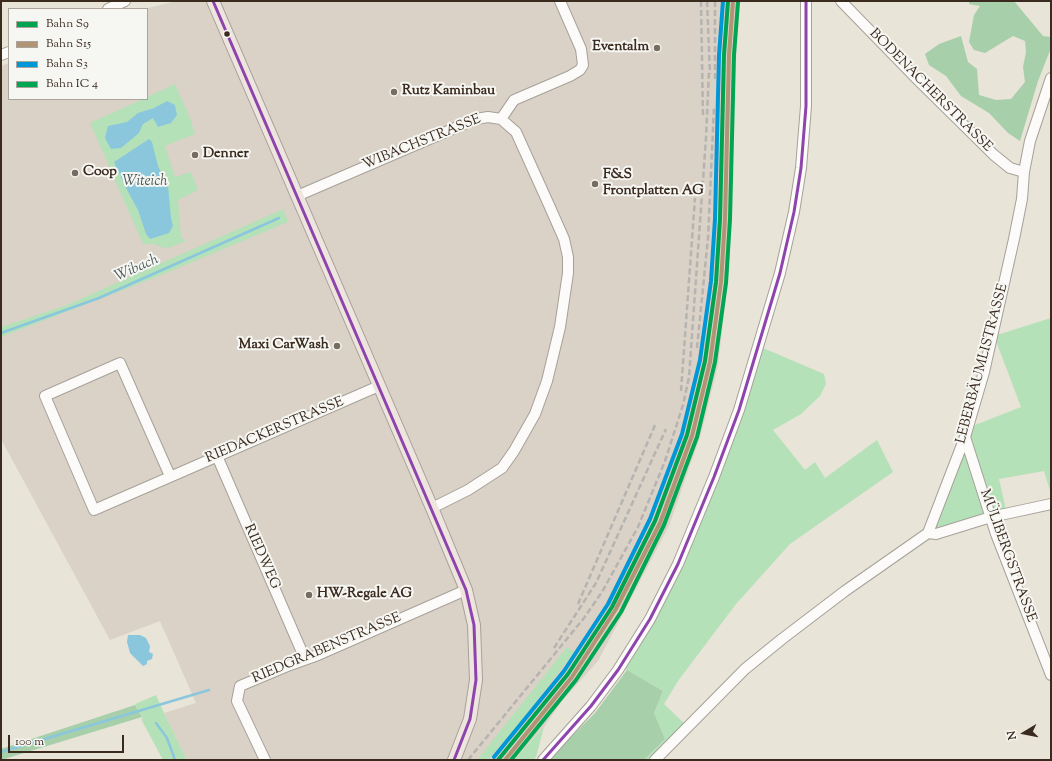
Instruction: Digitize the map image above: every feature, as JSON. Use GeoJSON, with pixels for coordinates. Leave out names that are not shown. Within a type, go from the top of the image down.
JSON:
{"type":"FeatureCollection","features":[{"type":"Feature","properties":{"kind":"main road"},"geometry":{"type":"LineString","coordinates":[[213,1],[466,590],[474,625],[476,680],[470,720],[454,760]]}},
{"type":"Feature","properties":{"kind":"street"},"geometry":{"type":"LineString","coordinates":[[110,8],[125,1]]}},
{"type":"Feature","properties":{"kind":"street"},"geometry":{"type":"LineString","coordinates":[[501,119],[514,100],[570,76],[580,70],[583,65],[581,49],[560,1]]}},
{"type":"Feature","properties":{"kind":"street"},"geometry":{"type":"LineString","coordinates":[[543,760],[596,700],[618,670],[650,619],[678,564],[714,477],[739,410],[780,273],[795,205],[801,168],[806,106],[806,1]]}},
{"type":"Feature","properties":{"kind":"street","name":"BODENACHERSTRASSE"},"geometry":{"type":"LineString","coordinates":[[842,1],[918,80],[994,155],[1010,168],[1024,172]]}},
{"type":"Feature","properties":{"kind":"street","name":"LEBERBÄUMLISTRASSE"},"geometry":{"type":"LineString","coordinates":[[928,533],[965,437],[993,341],[1022,199],[1024,172],[1030,141],[1051,79]]}},
{"type":"Feature","properties":{"kind":"street","name":"WIBACHSTRASSE"},"geometry":{"type":"LineString","coordinates":[[297,196],[476,118],[488,117],[501,119],[516,132],[564,240],[568,257],[568,273],[560,327],[545,388],[535,414],[514,451],[502,468],[468,490],[432,508]]}},
{"type":"Feature","properties":{"kind":"street","name":"RIEDACKERSTRASSE"},"geometry":{"type":"LineString","coordinates":[[170,476],[120,363],[44,396],[94,510],[379,386]]}},
{"type":"Feature","properties":{"kind":"street","name":"MÜLIBERGSTRASSE"},"geometry":{"type":"LineString","coordinates":[[965,437],[991,517],[1051,675]]}},
{"type":"Feature","properties":{"kind":"street","name":"RIEDWEG"},"geometry":{"type":"LineString","coordinates":[[216,456],[305,659]]}},
{"type":"Feature","properties":{"kind":"street"},"geometry":{"type":"LineString","coordinates":[[655,760],[745,669],[846,591],[928,533],[936,534],[991,517],[1051,504]]}},
{"type":"Feature","properties":{"kind":"street","name":"RIEDGRABENSTRASSE"},"geometry":{"type":"LineString","coordinates":[[265,760],[237,701],[240,686],[318,655],[466,590]]}},
{"type":"Feature","properties":{"kind":"shaded area"},"geometry":{"type":"Polygon","coordinates":[[[177,1],[740,1],[735,58],[729,270],[718,365],[701,434],[669,526],[598,661],[562,701],[544,727],[514,760],[187,760],[164,713],[196,703],[160,621],[110,640],[1,439],[1,66],[8,63],[8,100],[148,100],[148,8],[177,1]]]}},
{"type":"Feature","properties":{"kind":"green space"},"geometry":{"type":"Polygon","coordinates":[[[969,1],[1014,1],[1043,36],[1051,37],[1051,48],[1038,81],[1020,141],[1008,133],[989,113],[961,96],[946,76],[929,65],[925,54],[939,44],[961,36],[968,62],[977,69],[979,95],[996,100],[1011,99],[1025,82],[1023,67],[1026,52],[1025,41],[1013,36],[985,53],[974,50],[969,42],[974,15],[980,6],[969,4],[969,1]]]}},
{"type":"Feature","properties":{"kind":"green space"},"geometry":{"type":"Polygon","coordinates":[[[175,84],[190,118],[195,134],[165,146],[175,177],[191,172],[198,190],[178,200],[181,237],[186,241],[168,248],[160,247],[155,244],[143,244],[90,123],[141,100],[148,100],[148,97],[175,84]]]}},
{"type":"Feature","properties":{"kind":"green space"},"geometry":{"type":"Polygon","coordinates":[[[283,209],[288,222],[159,276],[1,337],[1,327],[67,305],[283,209]]]}},
{"type":"Feature","properties":{"kind":"green space"},"geometry":{"type":"Polygon","coordinates":[[[1051,318],[1051,494],[1044,471],[999,479],[1006,510],[930,532],[970,427],[1021,407],[996,341],[997,335],[1051,318]]]}},
{"type":"Feature","properties":{"kind":"green space"},"geometry":{"type":"Polygon","coordinates":[[[763,348],[824,374],[826,384],[820,396],[801,414],[773,430],[805,470],[815,462],[825,478],[877,440],[893,472],[790,544],[736,604],[678,681],[664,704],[687,726],[652,760],[644,760],[665,739],[654,713],[663,691],[625,669],[743,411],[763,348]]]}},
{"type":"Feature","properties":{"kind":"green space"},"geometry":{"type":"Polygon","coordinates":[[[567,647],[574,652],[525,717],[488,760],[477,760],[567,647]]]}},
{"type":"Feature","properties":{"kind":"green space"},"geometry":{"type":"Polygon","coordinates":[[[627,670],[663,691],[654,713],[665,739],[644,760],[548,760],[595,713],[627,670]]]}},
{"type":"Feature","properties":{"kind":"green space"},"geometry":{"type":"Polygon","coordinates":[[[156,695],[187,760],[163,760],[141,719],[143,719],[135,704],[156,695]]]}},
{"type":"Feature","properties":{"kind":"green space"},"geometry":{"type":"Polygon","coordinates":[[[135,705],[142,717],[1,760],[1,749],[135,705]]]}},
{"type":"Feature","properties":{"kind":"green space"},"geometry":{"type":"Polygon","coordinates":[[[544,727],[536,757],[533,760],[514,760],[544,727]]]}},
{"type":"Feature","properties":{"kind":"water"},"geometry":{"type":"Polygon","coordinates":[[[167,101],[175,105],[177,115],[171,123],[158,127],[153,118],[143,124],[139,133],[121,148],[111,149],[105,138],[108,126],[127,122],[138,113],[154,108],[167,101]]]}},
{"type":"Feature","properties":{"kind":"water","name":"Witeich"},"geometry":{"type":"Polygon","coordinates":[[[149,139],[152,142],[158,166],[168,186],[173,226],[169,233],[150,239],[146,234],[138,210],[114,162],[149,139]]]}},
{"type":"Feature","properties":{"kind":"water"},"geometry":{"type":"Polygon","coordinates":[[[128,635],[140,635],[146,638],[150,646],[149,652],[153,654],[152,659],[147,661],[147,664],[143,666],[130,653],[127,642],[128,635]]]}},
{"type":"Feature","properties":{"kind":"waterway","name":"Wibach"},"geometry":{"type":"LineString","coordinates":[[1,333],[99,298],[279,218]]}},
{"type":"Feature","properties":{"kind":"waterway"},"geometry":{"type":"LineString","coordinates":[[1,752],[209,690]]}},
{"type":"Feature","properties":{"kind":"waterway"},"geometry":{"type":"LineString","coordinates":[[156,723],[167,738],[175,760]]}},
{"type":"Feature","properties":{"kind":"railway"},"geometry":{"type":"LineString","coordinates":[[701,1],[703,117]]}},
{"type":"Feature","properties":{"kind":"railway"},"geometry":{"type":"LineString","coordinates":[[707,1],[710,74]]}},
{"type":"Feature","properties":{"kind":"railway"},"geometry":{"type":"LineString","coordinates":[[715,1],[715,79]]}},
{"type":"Feature","properties":{"kind":"railway"},"geometry":{"type":"LineString","coordinates":[[468,760],[584,618],[602,592],[638,527],[665,461],[683,405],[689,377],[706,138],[709,71]]}},
{"type":"Feature","properties":{"kind":"railway"},"geometry":{"type":"LineString","coordinates":[[697,348],[708,238],[714,107]]}},
{"type":"Feature","properties":{"kind":"railway"},"geometry":{"type":"LineString","coordinates":[[681,391],[695,198]]}},
{"type":"Feature","properties":{"kind":"railway"},"geometry":{"type":"LineString","coordinates":[[578,604],[655,425]]}},
{"type":"Feature","properties":{"kind":"railway"},"geometry":{"type":"LineString","coordinates":[[554,648],[596,583],[666,429]]}},
{"type":"Feature","properties":{"kind":"rail line","name":"S3"},"geometry":{"type":"LineString","coordinates":[[494,757],[564,671],[608,604],[650,519],[682,434],[700,360],[711,281],[715,219],[719,55],[723,1]]}},
{"type":"Feature","properties":{"kind":"rail line","name":"S9"},"geometry":{"type":"LineString","coordinates":[[498,760],[568,674],[612,607],[655,521],[687,435],[705,361],[716,282],[720,219],[724,55],[728,1]]}},
{"type":"Feature","properties":{"kind":"rail line","name":"S15"},"geometry":{"type":"LineString","coordinates":[[505,760],[572,677],[616,609],[660,523],[692,436],[710,362],[721,282],[725,219],[729,55],[733,1]]}},
{"type":"Feature","properties":{"kind":"transit line"},"geometry":{"type":"LineString","coordinates":[[213,1],[466,590],[474,625],[476,680],[470,719],[454,760]]}},
{"type":"Feature","properties":{"kind":"transit line"},"geometry":{"type":"LineString","coordinates":[[543,760],[591,706],[618,670],[650,619],[678,564],[714,477],[739,410],[780,273],[794,212],[801,168],[806,106],[806,1]]}},
{"type":"Feature","properties":{"kind":"transit line"},"geometry":{"type":"LineString","coordinates":[[511,760],[576,680],[621,612],[664,525],[697,437],[715,362],[726,283],[730,219],[734,55],[738,2]]}},
{"type":"Feature","properties":{"kind":"place","name":"Eventalm"},"geometry":{"type":"Point","coordinates":[657,48]}},
{"type":"Feature","properties":{"kind":"place","name":"Rutz Kaminbau"},"geometry":{"type":"Point","coordinates":[394,92]}},
{"type":"Feature","properties":{"kind":"place","name":"Denner"},"geometry":{"type":"Point","coordinates":[195,155]}},
{"type":"Feature","properties":{"kind":"place","name":"Coop"},"geometry":{"type":"Point","coordinates":[75,173]}},
{"type":"Feature","properties":{"kind":"place","name":"F&S Frontplatten AG"},"geometry":{"type":"Point","coordinates":[595,184]}},
{"type":"Feature","properties":{"kind":"place","name":"Maxi CarWash"},"geometry":{"type":"Point","coordinates":[337,346]}},
{"type":"Feature","properties":{"kind":"place","name":"HW-Regale AG"},"geometry":{"type":"Point","coordinates":[309,595]}}]}
